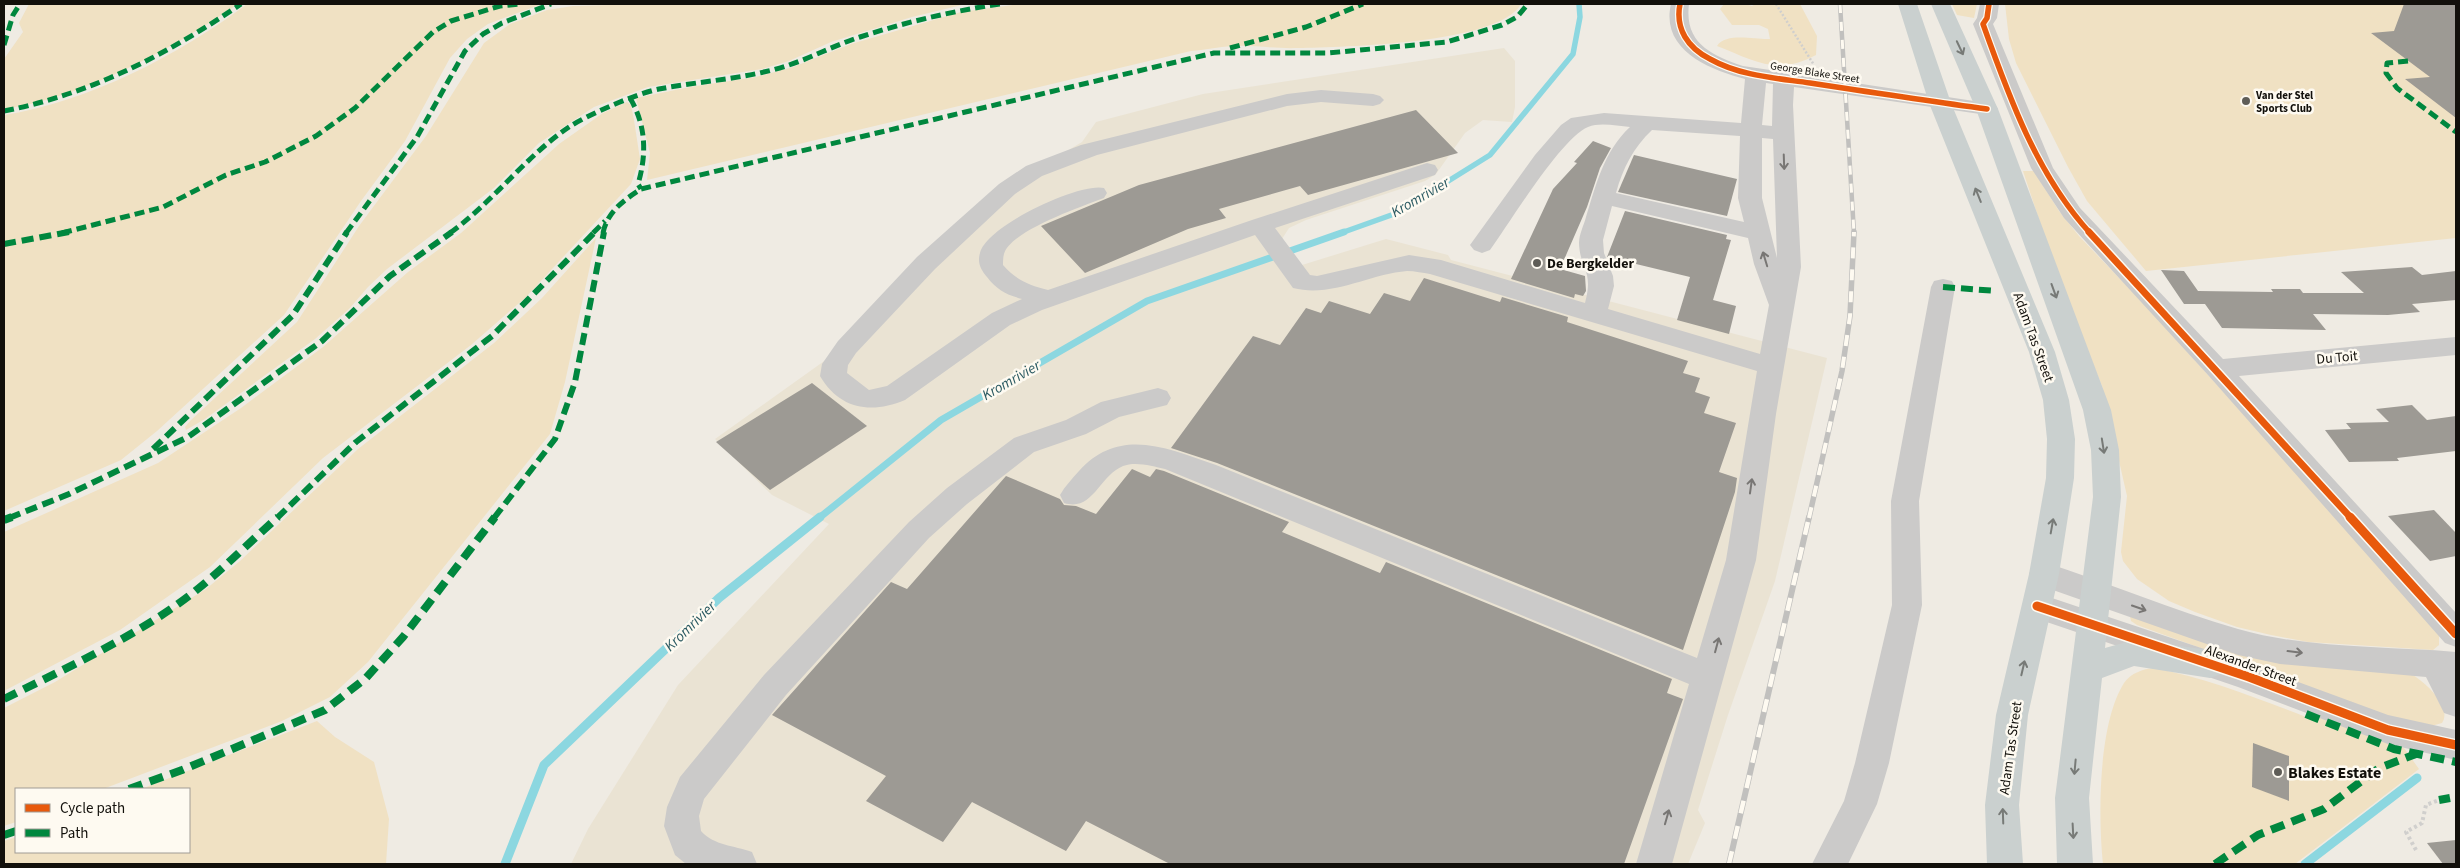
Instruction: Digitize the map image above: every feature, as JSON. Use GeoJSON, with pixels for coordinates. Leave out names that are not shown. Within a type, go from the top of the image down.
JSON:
{"type":"FeatureCollection","features":[{"type":"Feature","properties":{"kind":"main road","name":"Adam Tas Street"},"geometry":{"type":"LineString","coordinates":[[1907,4],[1940,103],[2042,352],[2056,400],[2061,439],[2060,478],[2044,574],[2012,714],[2002,805],[2004,864]]}},
{"type":"Feature","properties":{"kind":"main road"},"geometry":{"type":"LineString","coordinates":[[1940,4],[1988,109],[2097,410],[2105,450],[2107,497],[2094,624],[2072,798],[2075,864]]}},
{"type":"Feature","properties":{"kind":"main road"},"geometry":{"type":"LineString","coordinates":[[2087,670],[2108,660],[2134,653],[2210,664]]}},
{"type":"Feature","properties":{"kind":"street","name":"George Blake Street"},"geometry":{"type":"LineString","coordinates":[[1680,4],[1681,30],[1687,42],[1697,51],[1729,67],[1756,74],[1988,109]]}},
{"type":"Feature","properties":{"kind":"street"},"geometry":{"type":"LineString","coordinates":[[1989,4],[1987,18],[1983,24],[1992,49],[2045,174],[2072,213],[2217,368],[2456,634]]}},
{"type":"Feature","properties":{"kind":"street"},"geometry":{"type":"LineString","coordinates":[[1756,74],[1751,131],[1750,198],[1766,264],[1782,305]]}},
{"type":"Feature","properties":{"kind":"street"},"geometry":{"type":"LineString","coordinates":[[1654,864],[1741,560],[1770,366],[1788,267],[1783,133],[1784,78]]}},
{"type":"Feature","properties":{"kind":"street"},"geometry":{"type":"LineString","coordinates":[[1373,100],[1321,96],[1287,100],[1089,150],[1034,171],[1007,189],[926,263],[847,347],[835,364],[833,376],[866,400],[883,399],[896,393],[1001,320],[1047,298],[1266,233],[1427,170]]}},
{"type":"Feature","properties":{"kind":"street"},"geometry":{"type":"LineString","coordinates":[[1482,245],[1553,147],[1570,129],[1590,120],[1783,133]]}},
{"type":"Feature","properties":{"kind":"street"},"geometry":{"type":"LineString","coordinates":[[1594,314],[1602,286],[1601,276],[1592,254],[1591,240],[1603,197],[1612,168],[1620,152],[1631,138],[1648,123]]}},
{"type":"Feature","properties":{"kind":"street"},"geometry":{"type":"LineString","coordinates":[[1047,298],[1005,282],[995,272],[991,262],[991,252],[996,243],[1006,233],[1096,193]]}},
{"type":"Feature","properties":{"kind":"street"},"geometry":{"type":"LineString","coordinates":[[1603,197],[1758,233]]}},
{"type":"Feature","properties":{"kind":"street"},"geometry":{"type":"LineString","coordinates":[[1266,233],[1302,282],[1317,284],[1389,266],[1409,263],[1432,266],[1770,366]]}},
{"type":"Feature","properties":{"kind":"street"},"geometry":{"type":"LineString","coordinates":[[1830,864],[1860,804],[1872,763],[1906,605],[1908,573],[1904,523],[1905,501],[1943,288]]}},
{"type":"Feature","properties":{"kind":"street","name":"Du Toit"},"geometry":{"type":"LineString","coordinates":[[2217,368],[2456,346]]}},
{"type":"Feature","properties":{"kind":"street"},"geometry":{"type":"LineString","coordinates":[[739,864],[705,856],[691,846],[683,834],[681,821],[683,803],[692,788],[775,686],[920,530],[990,469],[1024,445],[1076,427],[1111,409],[1158,398]]}},
{"type":"Feature","properties":{"kind":"street"},"geometry":{"type":"LineString","coordinates":[[1074,495],[1100,466],[1113,458],[1140,453],[1163,458],[1206,472],[1708,677]]}},
{"type":"Feature","properties":{"kind":"street","name":"Alexander Street"},"geometry":{"type":"LineString","coordinates":[[2044,574],[2238,642],[2280,651],[2446,665]]}},
{"type":"Feature","properties":{"kind":"street","name":"Alexander Street"},"geometry":{"type":"LineString","coordinates":[[2037,606],[2210,664],[2377,727],[2432,742],[2456,745]]}},
{"type":"Feature","properties":{"kind":"street"},"geometry":{"type":"LineString","coordinates":[[2446,665],[2456,703]]}},
{"type":"Feature","properties":{"kind":"path"},"geometry":{"type":"LineString","coordinates":[[1776,4],[1816,68]]}},
{"type":"Feature","properties":{"kind":"path"},"geometry":{"type":"LineString","coordinates":[[2416,850],[2406,832],[2422,823],[2426,805],[2439,800]]}},
{"type":"Feature","properties":{"kind":"shaded area"},"geometry":{"type":"Polygon","coordinates":[[[29,4],[238,4],[156,54],[95,83],[34,103],[4,109],[4,59],[23,32],[19,23],[29,4]]]}},
{"type":"Feature","properties":{"kind":"shaded area"},"geometry":{"type":"Polygon","coordinates":[[[247,4],[542,4],[488,24],[467,39],[450,58],[405,141],[361,201],[284,315],[157,431],[121,460],[4,511],[4,115],[36,109],[68,99],[132,74],[192,41],[247,4]]]}},
{"type":"Feature","properties":{"kind":"shaded area"},"geometry":{"type":"Polygon","coordinates":[[[647,4],[966,4],[912,17],[831,42],[789,61],[762,69],[648,87],[594,107],[539,143],[494,188],[387,269],[349,309],[315,339],[205,419],[186,430],[185,427],[191,420],[297,322],[359,226],[426,136],[484,43],[510,24],[547,10],[573,6],[647,4]]]}},
{"type":"Feature","properties":{"kind":"shaded area"},"geometry":{"type":"Polygon","coordinates":[[[1020,4],[1521,4],[1507,17],[1483,28],[1418,41],[1290,48],[1232,46],[1191,51],[647,180],[650,153],[636,98],[690,87],[756,77],[793,67],[851,44],[961,12],[1020,4]]]}},
{"type":"Feature","properties":{"kind":"shaded area"},"geometry":{"type":"Polygon","coordinates":[[[1724,4],[1752,6],[1755,4],[1800,4],[1817,36],[1816,55],[1789,65],[1766,64],[1717,46],[1727,39],[1734,38],[1770,39],[1768,29],[1759,25],[1732,25],[1720,9],[1724,4]]]}},
{"type":"Feature","properties":{"kind":"shaded area"},"geometry":{"type":"Polygon","coordinates":[[[1952,4],[1977,4],[1974,18],[1957,15],[1952,4]]]}},
{"type":"Feature","properties":{"kind":"shaded area","name":"Van der Stel Sports Club"},"geometry":{"type":"Polygon","coordinates":[[[2005,4],[2456,4],[2456,238],[2146,271],[2087,201],[2068,167],[2016,63],[2009,39],[2005,4]]]}},
{"type":"Feature","properties":{"kind":"shaded area"},"geometry":{"type":"Polygon","coordinates":[[[1504,48],[1515,61],[1515,107],[1512,122],[1483,120],[1465,133],[1436,174],[1425,181],[1306,220],[1289,228],[1282,239],[1302,265],[1386,239],[1448,255],[1451,260],[1827,358],[1775,581],[1728,715],[1698,810],[1705,823],[1688,864],[571,864],[588,829],[678,685],[829,524],[772,495],[715,439],[827,359],[1003,189],[1082,142],[1096,122],[1203,94],[1504,48]]]}},
{"type":"Feature","properties":{"kind":"shaded area"},"geometry":{"type":"Polygon","coordinates":[[[627,102],[631,105],[640,159],[631,184],[526,297],[471,345],[323,458],[210,567],[120,630],[4,691],[4,532],[158,463],[241,408],[323,347],[408,272],[461,233],[559,144],[603,113],[627,102]]]}},
{"type":"Feature","properties":{"kind":"shaded area"},"geometry":{"type":"Polygon","coordinates":[[[2023,171],[2034,171],[2059,211],[2079,236],[2143,303],[2439,630],[2439,645],[2433,650],[2308,642],[2271,635],[2237,627],[2195,612],[2169,601],[2137,579],[2123,561],[2121,552],[2127,496],[2102,386],[2058,277],[2023,171]]]}},
{"type":"Feature","properties":{"kind":"shaded area"},"geometry":{"type":"Polygon","coordinates":[[[596,238],[565,382],[550,434],[368,662],[330,697],[282,721],[106,788],[15,788],[15,822],[4,826],[4,708],[55,682],[206,589],[240,561],[358,449],[494,343],[542,298],[596,238]]]}},
{"type":"Feature","properties":{"kind":"shaded area"},"geometry":{"type":"Polygon","coordinates":[[[2130,616],[2411,674],[2423,682],[2436,695],[2444,710],[2444,717],[2442,723],[2431,726],[2410,724],[2137,625],[2131,621],[2130,616]]]}},
{"type":"Feature","properties":{"kind":"shaded area"},"geometry":{"type":"Polygon","coordinates":[[[2154,668],[2212,683],[2306,717],[2307,711],[2357,732],[2404,748],[2419,769],[2295,864],[2103,864],[2101,844],[2102,771],[2109,722],[2115,701],[2124,683],[2138,672],[2154,668]]]}},
{"type":"Feature","properties":{"kind":"shaded area"},"geometry":{"type":"Polygon","coordinates":[[[317,721],[335,737],[374,762],[389,819],[386,864],[4,864],[4,841],[15,837],[15,853],[190,853],[190,788],[144,788],[317,721]]]}},
{"type":"Feature","properties":{"kind":"building"},"geometry":{"type":"Polygon","coordinates":[[[2404,4],[2456,4],[2456,118],[2405,79],[2430,77],[2371,33],[2394,31],[2404,4]]]}},
{"type":"Feature","properties":{"kind":"building"},"geometry":{"type":"Polygon","coordinates":[[[1416,110],[1458,153],[1308,195],[1300,186],[1219,209],[1226,218],[1188,229],[1085,273],[1041,226],[1139,185],[1416,110]]]}},
{"type":"Feature","properties":{"kind":"building"},"geometry":{"type":"Polygon","coordinates":[[[1593,141],[1611,148],[1600,168],[1587,207],[1560,269],[1585,276],[1586,291],[1583,296],[1575,294],[1574,298],[1511,279],[1553,189],[1577,163],[1574,162],[1593,141]]]}},
{"type":"Feature","properties":{"kind":"building"},"geometry":{"type":"Polygon","coordinates":[[[1634,155],[1737,179],[1727,216],[1618,192],[1634,155]]]}},
{"type":"Feature","properties":{"kind":"building"},"geometry":{"type":"Polygon","coordinates":[[[1625,211],[1727,235],[1726,239],[1731,240],[1713,300],[1736,306],[1729,334],[1677,320],[1690,277],[1607,257],[1625,211]]]}},
{"type":"Feature","properties":{"kind":"building"},"geometry":{"type":"Polygon","coordinates":[[[2412,267],[2422,275],[2456,271],[2456,300],[2412,304],[2420,312],[2388,315],[2313,314],[2326,330],[2222,328],[2205,304],[2184,304],[2161,270],[2184,271],[2198,291],[2273,292],[2271,289],[2300,289],[2303,293],[2364,293],[2341,272],[2412,267]]]}},
{"type":"Feature","properties":{"kind":"building"},"geometry":{"type":"Polygon","coordinates":[[[1424,278],[1500,302],[1502,297],[1568,317],[1567,322],[1688,361],[1683,373],[1700,378],[1695,392],[1710,397],[1704,413],[1736,423],[1719,472],[1737,478],[1735,492],[1683,650],[1217,463],[1171,448],[1253,336],[1280,345],[1306,308],[1321,313],[1329,301],[1370,314],[1384,293],[1410,301],[1424,278]]]}},
{"type":"Feature","properties":{"kind":"building"},"geometry":{"type":"Polygon","coordinates":[[[812,383],[867,426],[770,490],[716,442],[812,383]]]}},
{"type":"Feature","properties":{"kind":"building"},"geometry":{"type":"Polygon","coordinates":[[[2412,405],[2427,420],[2456,416],[2456,451],[2397,458],[2399,461],[2349,462],[2325,430],[2351,429],[2346,423],[2389,422],[2376,409],[2412,405]]]}},
{"type":"Feature","properties":{"kind":"building"},"geometry":{"type":"Polygon","coordinates":[[[1132,469],[1150,477],[1156,469],[1164,471],[1289,522],[1282,532],[1380,573],[1386,562],[1672,679],[1667,693],[1683,699],[1624,864],[1170,864],[1086,821],[1066,851],[972,802],[943,842],[866,801],[886,776],[772,715],[891,582],[907,589],[1006,476],[1060,499],[1064,505],[1076,506],[1096,514],[1132,469]]]}},
{"type":"Feature","properties":{"kind":"building"},"geometry":{"type":"Polygon","coordinates":[[[2434,510],[2456,533],[2456,556],[2430,561],[2388,516],[2434,510]]]}},
{"type":"Feature","properties":{"kind":"building","name":"Blakes Estate"},"geometry":{"type":"Polygon","coordinates":[[[2253,743],[2289,756],[2289,801],[2252,787],[2253,743]]]}},
{"type":"Feature","properties":{"kind":"building"},"geometry":{"type":"Polygon","coordinates":[[[2456,840],[2456,864],[2443,864],[2427,843],[2456,840]]]}},
{"type":"Feature","properties":{"kind":"waterway","name":"Kromrivier"},"geometry":{"type":"LineString","coordinates":[[1341,233],[1397,213],[1490,155],[1573,54],[1580,17],[1579,4]]}},
{"type":"Feature","properties":{"kind":"waterway","name":"Kromrivier"},"geometry":{"type":"LineString","coordinates":[[819,518],[941,420],[1147,301],[1344,232]]}},
{"type":"Feature","properties":{"kind":"waterway","name":"Kromrivier"},"geometry":{"type":"LineString","coordinates":[[505,864],[544,765],[719,598],[820,517]]}},
{"type":"Feature","properties":{"kind":"waterway"},"geometry":{"type":"LineString","coordinates":[[2305,864],[2417,778]]}},
{"type":"Feature","properties":{"kind":"railway"},"geometry":{"type":"LineString","coordinates":[[1840,4],[1854,233]]}},
{"type":"Feature","properties":{"kind":"railway"},"geometry":{"type":"LineString","coordinates":[[1809,518],[1842,371],[1850,316],[1854,233]]}},
{"type":"Feature","properties":{"kind":"railway"},"geometry":{"type":"LineString","coordinates":[[1729,864],[1809,517]]}},
{"type":"Feature","properties":{"kind":"marked path"},"geometry":{"type":"LineString","coordinates":[[4,45],[9,34],[11,20],[20,4]]}},
{"type":"Feature","properties":{"kind":"marked path"},"geometry":{"type":"LineString","coordinates":[[4,111],[34,105],[97,84],[159,55],[241,4]]}},
{"type":"Feature","properties":{"kind":"marked path"},"geometry":{"type":"LineString","coordinates":[[4,244],[82,229],[163,207],[226,175],[265,162],[316,136],[355,108],[433,32],[451,21],[500,6],[520,4]]}},
{"type":"Feature","properties":{"kind":"marked path"},"geometry":{"type":"LineString","coordinates":[[153,449],[293,315],[345,234],[417,137],[465,51],[483,34],[502,23],[551,4]]}},
{"type":"Feature","properties":{"kind":"marked path"},"geometry":{"type":"LineString","coordinates":[[4,520],[69,494],[188,437],[322,341],[390,276],[461,225],[510,181],[537,153],[569,127],[598,112],[657,89],[724,79],[785,66],[860,37],[957,10],[1000,4]]}},
{"type":"Feature","properties":{"kind":"marked path"},"geometry":{"type":"LineString","coordinates":[[1230,48],[1306,27],[1363,4]]}},
{"type":"Feature","properties":{"kind":"marked path"},"geometry":{"type":"LineString","coordinates":[[132,788],[182,770],[325,710],[366,678],[403,637],[555,439],[575,382],[605,224],[620,203],[641,189],[1214,53],[1328,53],[1447,42],[1502,25],[1517,17],[1528,4]]}},
{"type":"Feature","properties":{"kind":"marked path"},"geometry":{"type":"LineString","coordinates":[[2408,61],[2387,63],[2386,73],[2397,88],[2456,132]]}},
{"type":"Feature","properties":{"kind":"marked path"},"geometry":{"type":"LineString","coordinates":[[630,98],[639,117],[644,140],[643,163],[638,184],[641,189]]}},
{"type":"Feature","properties":{"kind":"marked path"},"geometry":{"type":"LineString","coordinates":[[4,699],[86,658],[154,619],[198,589],[280,515],[356,442],[492,336],[605,221]]}},
{"type":"Feature","properties":{"kind":"marked path"},"geometry":{"type":"LineString","coordinates":[[1943,287],[1996,291]]}},
{"type":"Feature","properties":{"kind":"marked path"},"geometry":{"type":"LineString","coordinates":[[2306,714],[2394,749],[2456,762]]}},
{"type":"Feature","properties":{"kind":"marked path"},"geometry":{"type":"LineString","coordinates":[[2215,864],[2258,835],[2324,809],[2379,768],[2416,754]]}},
{"type":"Feature","properties":{"kind":"marked path"},"geometry":{"type":"LineString","coordinates":[[2439,800],[2450,798]]}},
{"type":"Feature","properties":{"kind":"marked path"},"geometry":{"type":"LineString","coordinates":[[4,835],[15,831]]}},
{"type":"Feature","properties":{"kind":"cycle path"},"geometry":{"type":"LineString","coordinates":[[1680,4],[1679,24],[1687,42],[1709,59],[1736,70],[1766,77],[1987,109]]}},
{"type":"Feature","properties":{"kind":"cycle path"},"geometry":{"type":"LineString","coordinates":[[1989,4],[1987,18],[1983,24],[1992,49],[2042,168],[2072,213],[2217,369],[2456,634]]}},
{"type":"Feature","properties":{"kind":"cycle path"},"geometry":{"type":"LineString","coordinates":[[2037,606],[2249,677],[2388,730],[2456,745]]}},
{"type":"Feature","properties":{"kind":"place","name":"Van der Stel Sports Club"},"geometry":{"type":"Point","coordinates":[2246,101]}},
{"type":"Feature","properties":{"kind":"place","name":"De Bergkelder"},"geometry":{"type":"Point","coordinates":[1537,263]}},
{"type":"Feature","properties":{"kind":"place","name":"Blakes Estate"},"geometry":{"type":"Point","coordinates":[2278,772]}}]}
